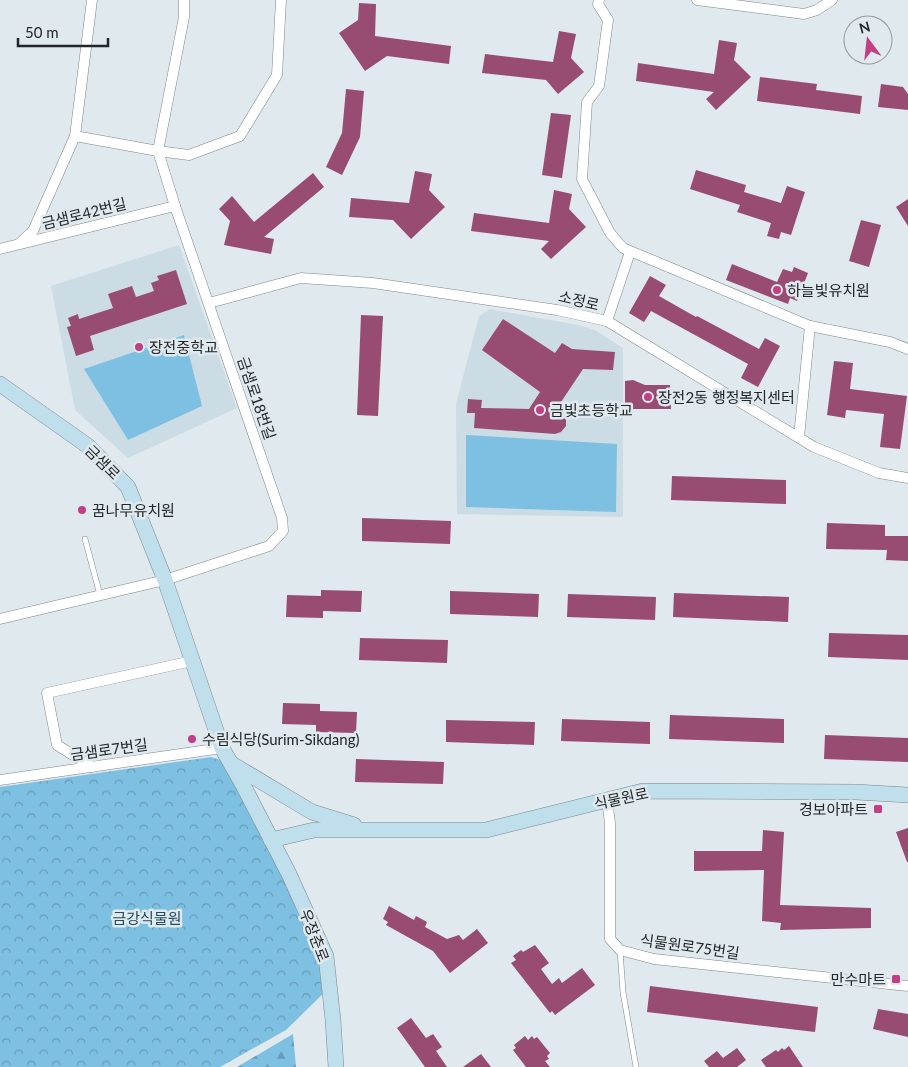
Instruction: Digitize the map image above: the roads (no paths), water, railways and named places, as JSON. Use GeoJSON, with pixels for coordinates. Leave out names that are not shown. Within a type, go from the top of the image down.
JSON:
{"type":"FeatureCollection","features":[{"type":"Feature","properties":{"kind":"main road","name":"금샘로"},"geometry":{"type":"LineString","coordinates":[[0,384],[88,446],[128,487],[164,580],[222,748],[271,840]]}},
{"type":"Feature","properties":{"kind":"main road","name":"식물원로"},"geometry":{"type":"LineString","coordinates":[[230,763],[312,812],[368,829]]}},
{"type":"Feature","properties":{"kind":"main road","name":"식물원로"},"geometry":{"type":"LineString","coordinates":[[271,840],[314,830],[486,830],[643,791],[856,792],[908,795]]}},
{"type":"Feature","properties":{"kind":"main road","name":"우장춘로"},"geometry":{"type":"LineString","coordinates":[[271,840],[289,874],[326,956],[336,1067]]}},
{"type":"Feature","properties":{"kind":"street"},"geometry":{"type":"LineString","coordinates":[[19,244],[33,232],[75,136],[92,0]]}},
{"type":"Feature","properties":{"kind":"street","name":"금샘로18번길"},"geometry":{"type":"LineString","coordinates":[[164,580],[269,546],[283,531],[282,518],[158,151],[184,17],[184,0]]}},
{"type":"Feature","properties":{"kind":"street"},"geometry":{"type":"LineString","coordinates":[[75,136],[189,155],[240,136],[277,75],[281,0]]}},
{"type":"Feature","properties":{"kind":"street"},"geometry":{"type":"LineString","coordinates":[[599,0],[598,4],[608,20],[599,86],[587,102],[582,179],[610,232],[623,248],[810,326],[890,342],[908,349]]}},
{"type":"Feature","properties":{"kind":"street"},"geometry":{"type":"LineString","coordinates":[[697,0],[804,14],[817,10],[832,0]]}},
{"type":"Feature","properties":{"kind":"street","name":"금샘로42번길"},"geometry":{"type":"LineString","coordinates":[[0,249],[175,206]]}},
{"type":"Feature","properties":{"kind":"street"},"geometry":{"type":"LineString","coordinates":[[607,321],[630,252]]}},
{"type":"Feature","properties":{"kind":"street","name":"소정로"},"geometry":{"type":"LineString","coordinates":[[209,304],[301,278],[402,287],[558,310],[607,321],[814,447],[879,473],[908,478]]}},
{"type":"Feature","properties":{"kind":"street"},"geometry":{"type":"LineString","coordinates":[[799,437],[810,326]]}},
{"type":"Feature","properties":{"kind":"street"},"geometry":{"type":"LineString","coordinates":[[0,619],[164,580]]}},
{"type":"Feature","properties":{"kind":"street"},"geometry":{"type":"LineString","coordinates":[[92,767],[57,745],[46,693],[192,661]]}},
{"type":"Feature","properties":{"kind":"street","name":"금샘로7번길"},"geometry":{"type":"LineString","coordinates":[[0,780],[222,748]]}},
{"type":"Feature","properties":{"kind":"street","name":"식물원로75번길"},"geometry":{"type":"LineString","coordinates":[[607,800],[610,823],[610,938],[620,950],[654,959],[908,986]]}},
{"type":"Feature","properties":{"kind":"lane"},"geometry":{"type":"LineString","coordinates":[[85,539],[100,595]]}},
{"type":"Feature","properties":{"kind":"lane"},"geometry":{"type":"LineString","coordinates":[[620,950],[623,992],[636,1067]]}},
{"type":"Feature","properties":{"kind":"place","name":"하늘빛유치원"},"geometry":{"type":"Point","coordinates":[777,290]}},
{"type":"Feature","properties":{"kind":"place","name":"장전중학교"},"geometry":{"type":"Point","coordinates":[139,347]}},
{"type":"Feature","properties":{"kind":"place","name":"장전2동 행정복지센터"},"geometry":{"type":"Point","coordinates":[648,397]}},
{"type":"Feature","properties":{"kind":"place","name":"금빛초등학교"},"geometry":{"type":"Point","coordinates":[540,410]}},
{"type":"Feature","properties":{"kind":"place","name":"꿈나무유치원"},"geometry":{"type":"Point","coordinates":[82,510]}},
{"type":"Feature","properties":{"kind":"place","name":"수림식당(Surim-Sikdang)"},"geometry":{"type":"Point","coordinates":[192,739]}},
{"type":"Feature","properties":{"kind":"place","name":"경보아파트"},"geometry":{"type":"Point","coordinates":[878,809]}},
{"type":"Feature","properties":{"kind":"place","name":"만수마트"},"geometry":{"type":"Point","coordinates":[896,979]}},
{"type":"Feature","properties":{"kind":"park label","name":"금강식물원"},"geometry":{"type":"Point","coordinates":[147,918]}}]}
